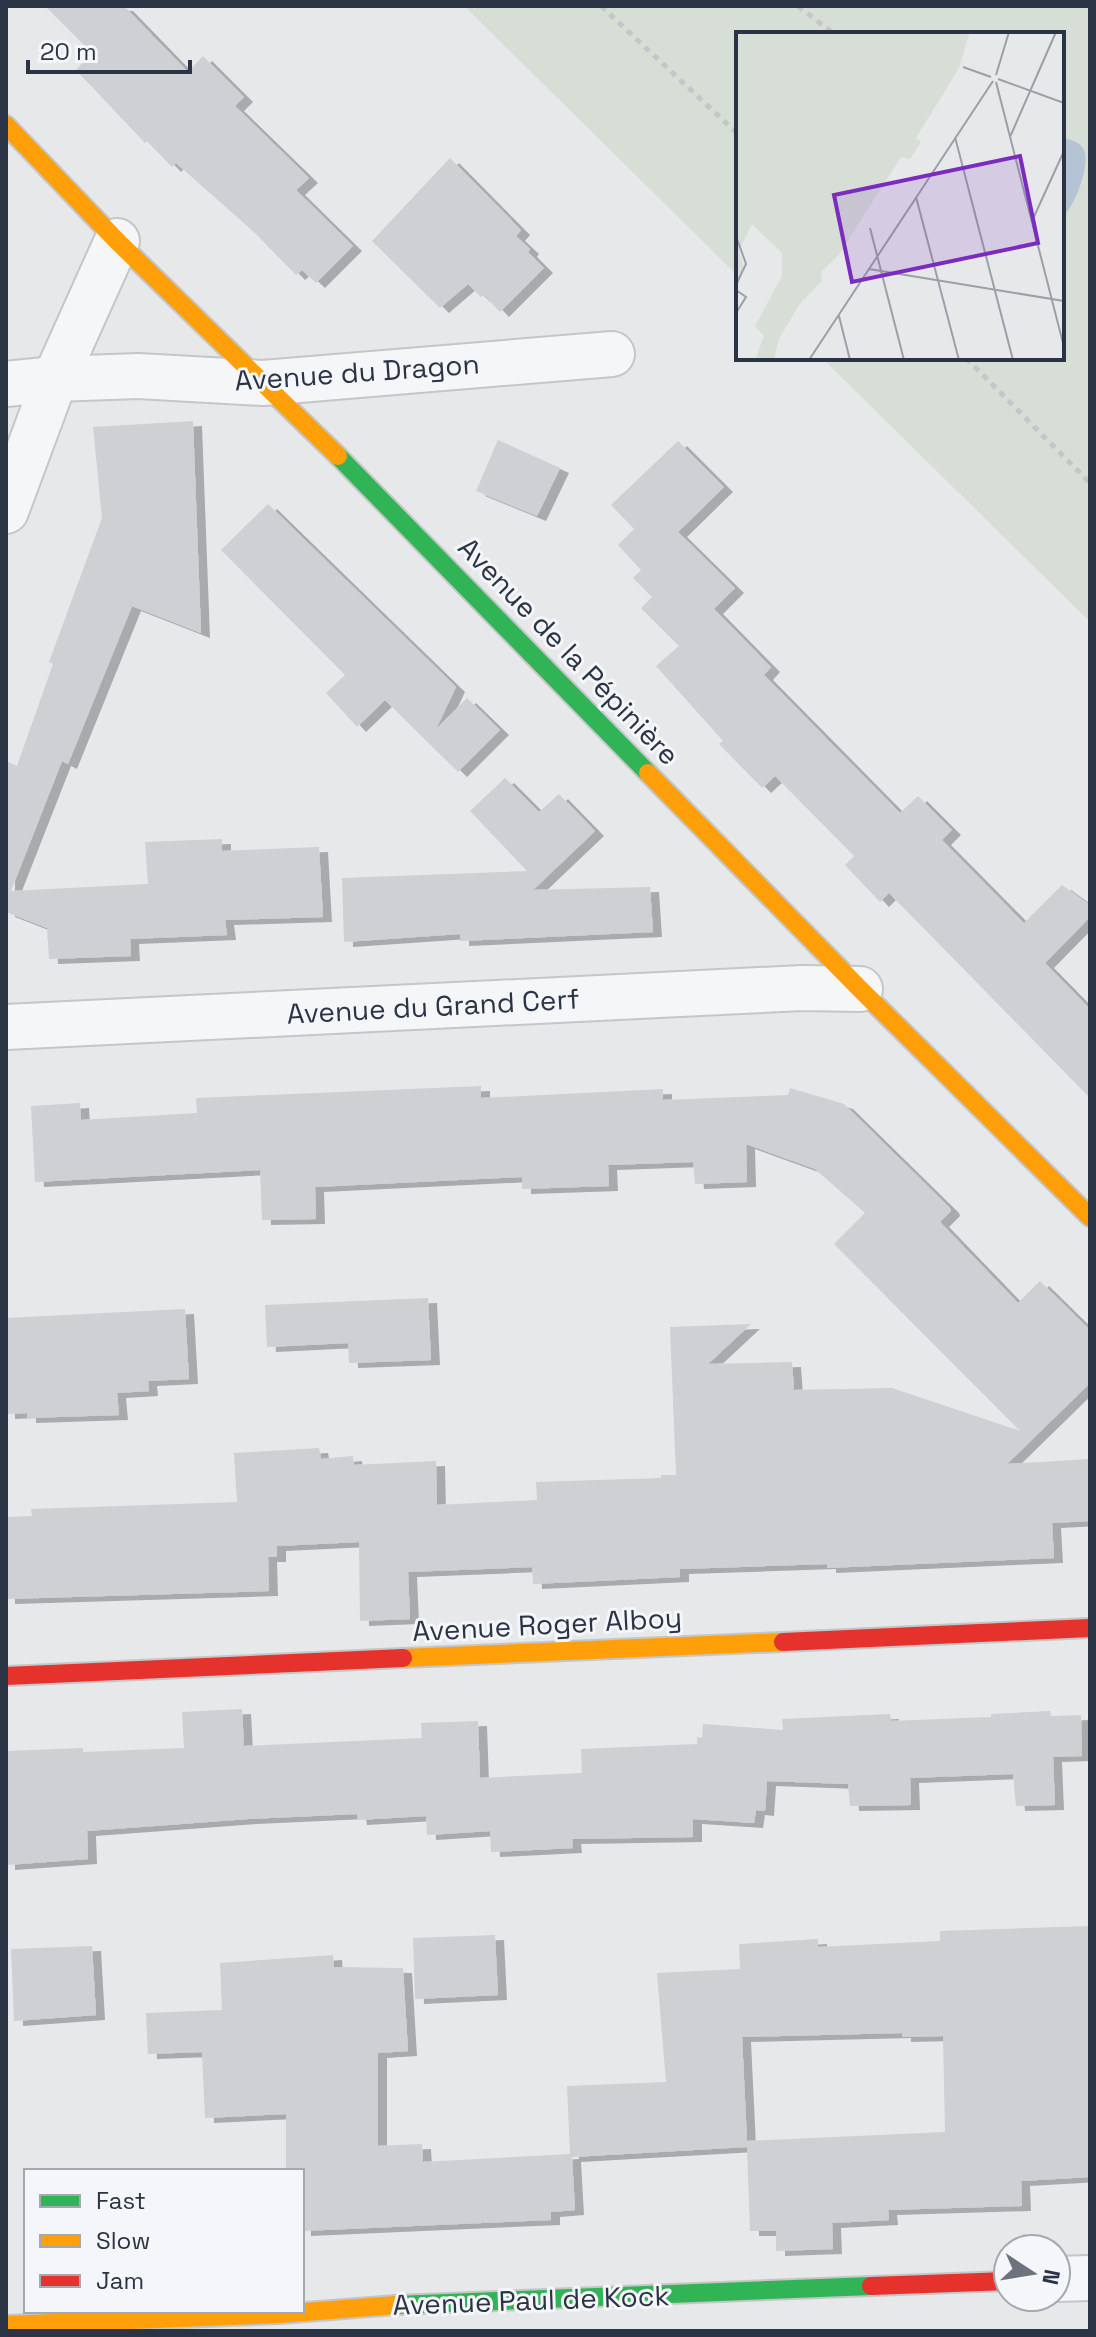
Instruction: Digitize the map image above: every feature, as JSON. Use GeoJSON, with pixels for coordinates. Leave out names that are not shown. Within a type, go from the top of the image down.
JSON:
{"type":"FeatureCollection","features":[{"type":"Feature","properties":{"kind":"street","name":"Avenue de la Pépinière"},"geometry":{"type":"LineString","coordinates":[[6,125],[117,241],[321,438],[860,989],[1090,1217]]}},
{"type":"Feature","properties":{"kind":"street"},"geometry":{"type":"LineString","coordinates":[[6,511],[55,379],[117,241]]}},
{"type":"Feature","properties":{"kind":"street","name":"Avenue du Dragon"},"geometry":{"type":"LineString","coordinates":[[6,384],[138,376],[263,383],[612,354]]}},
{"type":"Feature","properties":{"kind":"street","name":"Avenue du Grand Cerf"},"geometry":{"type":"LineString","coordinates":[[6,1027],[802,988],[860,989]]}},
{"type":"Feature","properties":{"kind":"street","name":"Avenue Roger Alboy"},"geometry":{"type":"LineString","coordinates":[[6,1676],[1090,1628]]}},
{"type":"Feature","properties":{"kind":"street","name":"Avenue Paul de Kock"},"geometry":{"type":"LineString","coordinates":[[6,2325],[282,2322],[372,2306],[992,2282]]}},
{"type":"Feature","properties":{"kind":"path"},"geometry":{"type":"LineString","coordinates":[[601,6],[736,132]]}},
{"type":"Feature","properties":{"kind":"path"},"geometry":{"type":"LineString","coordinates":[[798,6],[831,32]]}},
{"type":"Feature","properties":{"kind":"path"},"geometry":{"type":"LineString","coordinates":[[968,360],[1090,483]]}},
{"type":"Feature","properties":{"kind":"shaded area"},"geometry":{"type":"Polygon","coordinates":[[[464,6],[1090,6],[1090,622],[824,360],[1064,360],[1064,32],[736,32],[736,274],[464,6]]]}},
{"type":"Feature","properties":{"kind":"water"},"geometry":{"type":"Polygon","coordinates":[[[1064,138],[1080,145],[1086,157],[1080,186],[1064,215],[1064,138]]]}},
{"type":"Feature","properties":{"kind":"building"},"geometry":{"type":"Polygon","coordinates":[[[45,6],[124,6],[188,72],[203,56],[244,97],[235,106],[309,178],[296,190],[353,246],[316,283],[302,270],[296,275],[255,233],[176,163],[172,167],[147,141],[145,143],[76,70],[92,53],[45,6]]]}},
{"type":"Feature","properties":{"kind":"building"},"geometry":{"type":"Polygon","coordinates":[[[450,158],[521,230],[516,236],[544,268],[500,312],[468,284],[440,308],[372,241],[450,158]]]}},
{"type":"Feature","properties":{"kind":"building"},"geometry":{"type":"Polygon","coordinates":[[[193,421],[201,633],[132,606],[68,764],[62,761],[11,891],[148,884],[145,842],[222,839],[222,851],[319,847],[323,917],[225,920],[227,935],[130,939],[131,956],[49,959],[47,928],[6,912],[6,761],[17,766],[53,664],[49,662],[102,518],[93,427],[193,421]]]}},
{"type":"Feature","properties":{"kind":"building"},"geometry":{"type":"Polygon","coordinates":[[[498,440],[560,468],[537,516],[476,491],[498,440]]]}},
{"type":"Feature","properties":{"kind":"building"},"geometry":{"type":"Polygon","coordinates":[[[678,441],[724,487],[678,532],[735,588],[714,609],[771,667],[764,675],[900,813],[918,796],[952,830],[942,840],[1024,923],[1062,885],[1090,905],[1090,917],[1045,963],[1090,1009],[1090,1098],[889,893],[880,902],[845,865],[854,856],[775,776],[762,788],[719,744],[723,741],[656,666],[679,646],[641,608],[652,597],[633,578],[641,570],[618,545],[634,529],[611,505],[678,441]]]}},
{"type":"Feature","properties":{"kind":"building"},"geometry":{"type":"Polygon","coordinates":[[[268,504],[456,687],[436,729],[467,698],[500,730],[458,772],[385,700],[357,727],[326,693],[345,675],[221,550],[268,504]]]}},
{"type":"Feature","properties":{"kind":"building"},"geometry":{"type":"Polygon","coordinates":[[[505,778],[539,812],[559,794],[595,831],[533,890],[650,887],[653,932],[460,941],[460,934],[344,942],[342,878],[527,871],[470,811],[505,778]]]}},
{"type":"Feature","properties":{"kind":"building"},"geometry":{"type":"Polygon","coordinates":[[[481,1086],[481,1098],[663,1089],[663,1100],[788,1095],[790,1088],[844,1104],[950,1208],[951,1211],[940,1222],[1018,1303],[1040,1281],[1090,1330],[1090,1383],[1007,1464],[1090,1459],[1090,1521],[1052,1523],[1054,1558],[827,1568],[827,1564],[680,1569],[680,1577],[533,1584],[532,1567],[408,1572],[410,1619],[360,1621],[359,1542],[277,1546],[277,1557],[268,1557],[269,1591],[6,1599],[6,1517],[32,1516],[31,1509],[237,1502],[234,1453],[319,1448],[321,1459],[353,1456],[354,1465],[436,1461],[437,1505],[537,1500],[536,1482],[676,1475],[670,1327],[751,1324],[708,1364],[792,1362],[794,1390],[892,1388],[1020,1431],[834,1244],[865,1213],[815,1169],[746,1144],[747,1182],[695,1184],[693,1162],[608,1165],[609,1186],[522,1189],[522,1177],[315,1187],[316,1219],[262,1220],[260,1170],[35,1182],[31,1106],[80,1103],[81,1120],[197,1113],[196,1098],[481,1086]]]}},
{"type":"Feature","properties":{"kind":"building"},"geometry":{"type":"Polygon","coordinates":[[[428,1298],[431,1360],[349,1363],[348,1343],[267,1347],[265,1305],[428,1298]]]}},
{"type":"Feature","properties":{"kind":"building"},"geometry":{"type":"Polygon","coordinates":[[[185,1309],[189,1379],[148,1381],[149,1391],[117,1393],[119,1415],[27,1418],[27,1413],[6,1414],[6,1318],[185,1309]]]}},
{"type":"Feature","properties":{"kind":"building"},"geometry":{"type":"Polygon","coordinates":[[[242,1709],[244,1746],[422,1738],[421,1723],[478,1721],[480,1778],[582,1773],[581,1749],[697,1744],[697,1737],[702,1738],[703,1724],[783,1730],[782,1719],[890,1714],[891,1721],[1050,1711],[1051,1716],[1081,1715],[1082,1756],[1053,1757],[1055,1805],[1016,1806],[1013,1774],[910,1778],[911,1805],[850,1806],[848,1784],[767,1781],[765,1811],[756,1810],[754,1823],[693,1819],[693,1837],[572,1839],[573,1848],[491,1852],[490,1831],[427,1835],[426,1816],[358,1820],[357,1814],[87,1831],[88,1859],[6,1865],[6,1751],[184,1748],[182,1712],[242,1709]]]}},
{"type":"Feature","properties":{"kind":"building"},"geometry":{"type":"Polygon","coordinates":[[[1090,1926],[1090,2177],[1021,2181],[1022,2206],[888,2210],[889,2220],[832,2223],[833,2249],[776,2251],[776,2231],[750,2231],[747,2147],[572,2157],[575,2210],[551,2212],[551,2220],[304,2231],[304,2169],[286,2169],[286,2114],[205,2118],[202,2052],[148,2054],[146,2013],[222,2010],[220,1963],[333,1955],[334,1967],[403,1968],[408,2051],[378,2053],[378,2146],[422,2144],[423,2162],[570,2154],[567,2086],[666,2082],[657,1973],[740,1969],[739,1944],[818,1939],[818,1947],[940,1941],[940,1931],[1090,1926]],[[902,2033],[742,2037],[747,2141],[945,2132],[943,2036],[902,2037],[902,2033]]]}},
{"type":"Feature","properties":{"kind":"building"},"geometry":{"type":"Polygon","coordinates":[[[495,1935],[498,1995],[415,1999],[413,1938],[495,1935]]]}},
{"type":"Feature","properties":{"kind":"building"},"geometry":{"type":"Polygon","coordinates":[[[92,1946],[96,2015],[14,2021],[11,1949],[92,1946]]]}},
{"type":"Feature","properties":{"kind":"traffic: fast"},"geometry":{"type":"LineString","coordinates":[[338,456],[648,773]]}},
{"type":"Feature","properties":{"kind":"traffic: fast"},"geometry":{"type":"LineString","coordinates":[[396,2305],[871,2286]]}},
{"type":"Feature","properties":{"kind":"traffic: slow"},"geometry":{"type":"LineString","coordinates":[[6,125],[117,241],[338,456]]}},
{"type":"Feature","properties":{"kind":"traffic: slow"},"geometry":{"type":"LineString","coordinates":[[648,773],[1090,1217]]}},
{"type":"Feature","properties":{"kind":"traffic: slow"},"geometry":{"type":"LineString","coordinates":[[403,1658],[783,1642]]}},
{"type":"Feature","properties":{"kind":"traffic: slow"},"geometry":{"type":"LineString","coordinates":[[304,2312],[396,2305]]}},
{"type":"Feature","properties":{"kind":"traffic: slow"},"geometry":{"type":"LineString","coordinates":[[6,2325],[293,2313]]}},
{"type":"Feature","properties":{"kind":"traffic: jam"},"geometry":{"type":"LineString","coordinates":[[783,1642],[1090,1628]]}},
{"type":"Feature","properties":{"kind":"traffic: jam"},"geometry":{"type":"LineString","coordinates":[[6,1676],[403,1658]]}},
{"type":"Feature","properties":{"kind":"traffic: jam"},"geometry":{"type":"LineString","coordinates":[[871,2286],[992,2282]]}}]}
